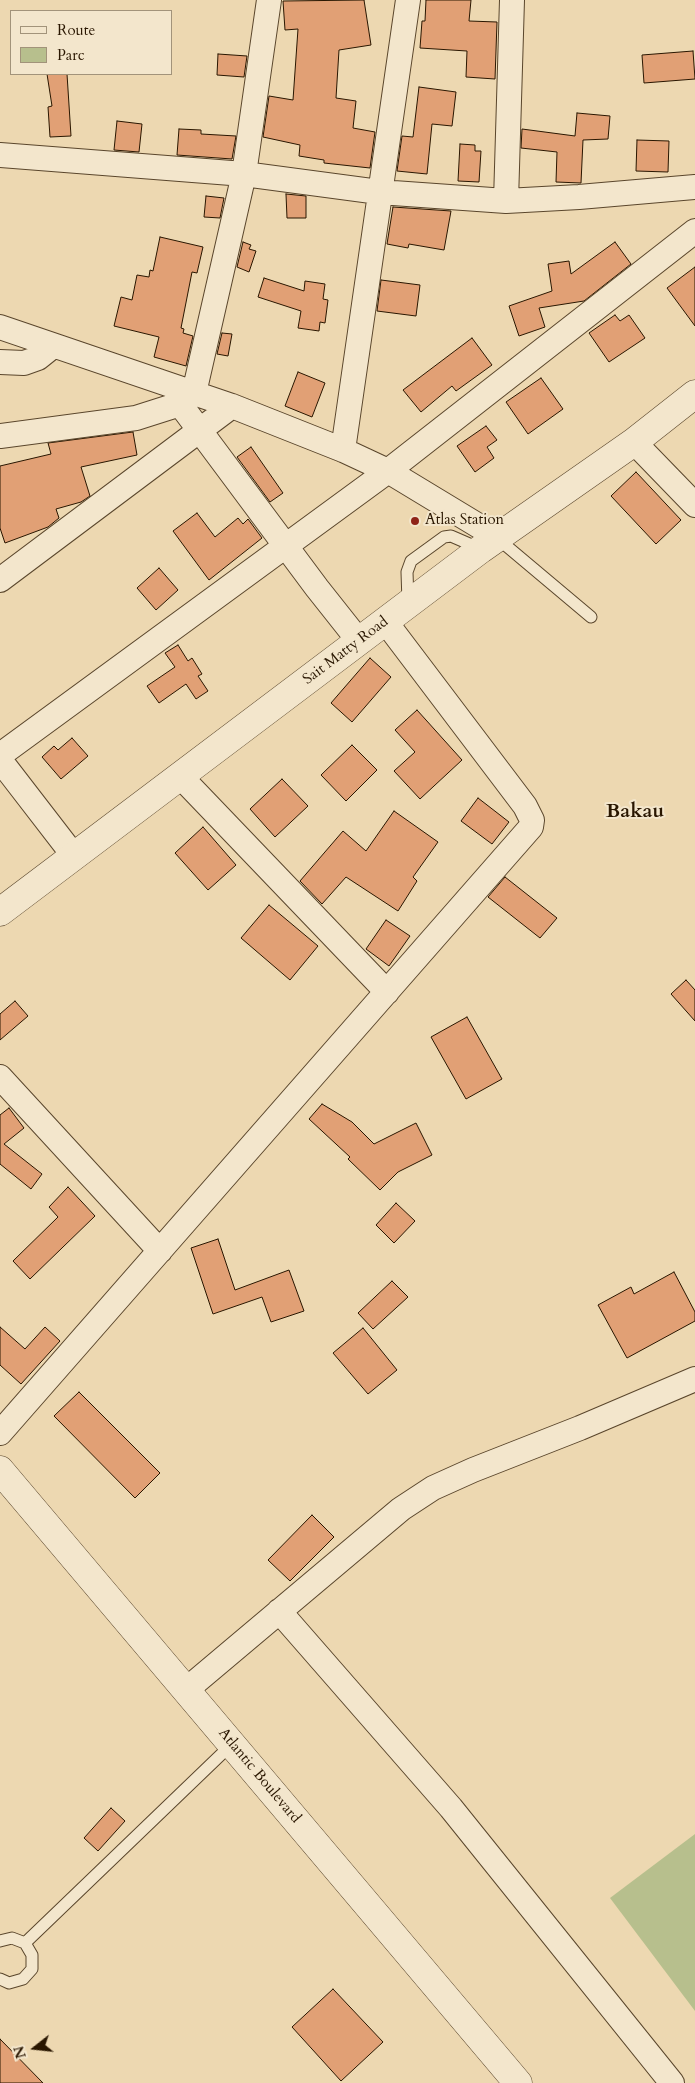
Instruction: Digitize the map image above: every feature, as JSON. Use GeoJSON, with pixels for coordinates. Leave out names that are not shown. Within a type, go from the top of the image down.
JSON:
{"type":"FeatureCollection","features":[{"type":"Feature","properties":{"kind":"street"},"geometry":{"type":"LineString","coordinates":[[269,0],[244,174],[187,398],[199,430],[359,641]]}},
{"type":"Feature","properties":{"kind":"street"},"geometry":{"type":"LineString","coordinates":[[343,450],[408,0]]}},
{"type":"Feature","properties":{"kind":"street"},"geometry":{"type":"LineString","coordinates":[[506,201],[512,0]]}},
{"type":"Feature","properties":{"kind":"street"},"geometry":{"type":"LineString","coordinates":[[0,155],[244,174],[379,192],[506,201],[695,187]]}},
{"type":"Feature","properties":{"kind":"street"},"geometry":{"type":"LineString","coordinates":[[0,755],[388,472],[695,231]]}},
{"type":"Feature","properties":{"kind":"street"},"geometry":{"type":"LineString","coordinates":[[0,327],[187,398],[232,406],[343,450],[388,472],[489,543]]}},
{"type":"Feature","properties":{"kind":"street"},"geometry":{"type":"LineString","coordinates":[[0,362],[24,363],[38,358],[53,346]]}},
{"type":"Feature","properties":{"kind":"street","name":"Sait Matty Road"},"geometry":{"type":"LineString","coordinates":[[0,912],[489,543],[634,442],[695,394]]}},
{"type":"Feature","properties":{"kind":"street"},"geometry":{"type":"LineString","coordinates":[[0,436],[136,418],[187,398]]}},
{"type":"Feature","properties":{"kind":"street"},"geometry":{"type":"LineString","coordinates":[[0,580],[232,406]]}},
{"type":"Feature","properties":{"kind":"street"},"geometry":{"type":"LineString","coordinates":[[634,442],[695,505]]}},
{"type":"Feature","properties":{"kind":"street"},"geometry":{"type":"LineString","coordinates":[[0,1432],[531,827],[532,820],[525,806],[385,621]]}},
{"type":"Feature","properties":{"kind":"street"},"geometry":{"type":"LineString","coordinates":[[0,760],[74,856]]}},
{"type":"Feature","properties":{"kind":"street"},"geometry":{"type":"LineString","coordinates":[[180,776],[387,992]]}},
{"type":"Feature","properties":{"kind":"street"},"geometry":{"type":"LineString","coordinates":[[0,1077],[160,1251]]}},
{"type":"Feature","properties":{"kind":"street"},"geometry":{"type":"LineString","coordinates":[[186,1690],[401,1509],[433,1488],[695,1379]]}},
{"type":"Feature","properties":{"kind":"street","name":"Atlantic Boulevard"},"geometry":{"type":"LineString","coordinates":[[0,1470],[518,2083]]}},
{"type":"Feature","properties":{"kind":"street"},"geometry":{"type":"LineString","coordinates":[[279,1611],[451,1808],[672,2083]]}},
{"type":"Feature","properties":{"kind":"lane"},"geometry":{"type":"LineString","coordinates":[[489,543],[591,617]]}},
{"type":"Feature","properties":{"kind":"lane"},"geometry":{"type":"LineString","coordinates":[[25,1943],[232,1744]]}},
{"type":"Feature","properties":{"kind":"lane"},"geometry":{"type":"LineString","coordinates":[[0,1941],[12,1938],[25,1943],[32,1955],[32,1968],[23,1979],[9,1983],[0,1979]]}},
{"type":"Feature","properties":{"kind":"green space"},"geometry":{"type":"Polygon","coordinates":[[[695,1834],[695,2011],[610,1898],[695,1834]]]}},
{"type":"Feature","properties":{"kind":"building"},"geometry":{"type":"Polygon","coordinates":[[[364,0],[371,45],[339,50],[336,98],[356,101],[353,128],[375,132],[370,168],[324,163],[324,160],[299,156],[300,145],[263,137],[269,96],[293,100],[298,29],[285,30],[283,1],[364,0]]]}},
{"type":"Feature","properties":{"kind":"building"},"geometry":{"type":"Polygon","coordinates":[[[426,0],[471,0],[469,21],[497,22],[495,79],[466,77],[467,51],[420,48],[422,21],[425,21],[426,0]]]}},
{"type":"Feature","properties":{"kind":"building"},"geometry":{"type":"Polygon","coordinates":[[[693,51],[695,79],[644,83],[642,55],[693,51]]]}},
{"type":"Feature","properties":{"kind":"building"},"geometry":{"type":"Polygon","coordinates":[[[218,54],[247,56],[244,77],[217,75],[218,54]]]}},
{"type":"Feature","properties":{"kind":"building"},"geometry":{"type":"Polygon","coordinates":[[[47,75],[67,75],[71,136],[50,137],[48,107],[52,106],[47,75]]]}},
{"type":"Feature","properties":{"kind":"building"},"geometry":{"type":"Polygon","coordinates":[[[419,87],[456,92],[452,126],[432,124],[427,174],[397,171],[402,136],[413,137],[419,87]]]}},
{"type":"Feature","properties":{"kind":"building"},"geometry":{"type":"Polygon","coordinates":[[[577,113],[610,116],[608,139],[583,140],[581,183],[556,182],[557,152],[521,148],[522,129],[575,136],[577,113]]]}},
{"type":"Feature","properties":{"kind":"building"},"geometry":{"type":"Polygon","coordinates":[[[117,121],[142,124],[139,152],[114,150],[117,121]]]}},
{"type":"Feature","properties":{"kind":"building"},"geometry":{"type":"Polygon","coordinates":[[[179,129],[201,130],[201,134],[236,136],[232,159],[177,155],[179,129]]]}},
{"type":"Feature","properties":{"kind":"building"},"geometry":{"type":"Polygon","coordinates":[[[637,140],[669,141],[668,172],[636,171],[637,140]]]}},
{"type":"Feature","properties":{"kind":"building"},"geometry":{"type":"Polygon","coordinates":[[[460,144],[475,145],[475,151],[481,151],[479,182],[458,181],[460,144]]]}},
{"type":"Feature","properties":{"kind":"building"},"geometry":{"type":"Polygon","coordinates":[[[286,194],[306,196],[306,218],[287,218],[286,194]]]}},
{"type":"Feature","properties":{"kind":"building"},"geometry":{"type":"Polygon","coordinates":[[[206,196],[224,198],[220,218],[204,217],[206,196]]]}},
{"type":"Feature","properties":{"kind":"building"},"geometry":{"type":"Polygon","coordinates":[[[393,207],[451,211],[444,250],[409,244],[408,248],[387,244],[393,207]]]}},
{"type":"Feature","properties":{"kind":"building"},"geometry":{"type":"Polygon","coordinates":[[[160,237],[203,247],[197,273],[192,272],[181,328],[184,329],[183,333],[193,336],[186,366],[154,357],[159,337],[114,326],[121,297],[132,300],[137,275],[149,277],[150,270],[153,271],[160,237]]]}},
{"type":"Feature","properties":{"kind":"building"},"geometry":{"type":"Polygon","coordinates":[[[243,242],[251,245],[249,249],[256,251],[249,272],[237,267],[243,242]]]}},
{"type":"Feature","properties":{"kind":"building"},"geometry":{"type":"Polygon","coordinates":[[[615,242],[631,264],[584,301],[539,308],[545,327],[519,336],[509,306],[552,291],[548,264],[569,261],[571,274],[615,242]]]}},
{"type":"Feature","properties":{"kind":"building"},"geometry":{"type":"Polygon","coordinates":[[[695,267],[695,326],[667,288],[695,267]]]}},
{"type":"Feature","properties":{"kind":"building"},"geometry":{"type":"Polygon","coordinates":[[[264,278],[304,291],[305,281],[325,284],[323,299],[328,300],[325,323],[320,322],[319,331],[298,328],[301,311],[258,297],[264,278]]]}},
{"type":"Feature","properties":{"kind":"building"},"geometry":{"type":"Polygon","coordinates":[[[381,280],[420,285],[416,316],[377,311],[381,280]]]}},
{"type":"Feature","properties":{"kind":"building"},"geometry":{"type":"Polygon","coordinates":[[[615,315],[620,321],[629,315],[645,338],[609,362],[589,333],[615,315]]]}},
{"type":"Feature","properties":{"kind":"building"},"geometry":{"type":"Polygon","coordinates":[[[222,333],[232,334],[228,356],[217,354],[222,333]]]}},
{"type":"Feature","properties":{"kind":"building"},"geometry":{"type":"Polygon","coordinates":[[[472,338],[492,365],[456,391],[452,386],[421,412],[403,390],[472,338]]]}},
{"type":"Feature","properties":{"kind":"building"},"geometry":{"type":"Polygon","coordinates":[[[298,372],[325,383],[312,417],[285,406],[298,372]]]}},
{"type":"Feature","properties":{"kind":"building"},"geometry":{"type":"Polygon","coordinates":[[[541,378],[563,409],[528,434],[506,402],[541,378]]]}},
{"type":"Feature","properties":{"kind":"building"},"geometry":{"type":"Polygon","coordinates":[[[486,426],[497,440],[487,447],[494,458],[475,472],[457,446],[486,426]]]}},
{"type":"Feature","properties":{"kind":"building"},"geometry":{"type":"Polygon","coordinates":[[[133,432],[137,455],[81,467],[90,496],[81,502],[56,509],[59,518],[48,527],[5,543],[0,528],[0,466],[51,454],[48,443],[133,432]]]}},
{"type":"Feature","properties":{"kind":"building"},"geometry":{"type":"Polygon","coordinates":[[[251,447],[283,493],[270,502],[237,457],[251,447]]]}},
{"type":"Feature","properties":{"kind":"building"},"geometry":{"type":"Polygon","coordinates":[[[636,472],[681,520],[656,544],[611,496],[636,472]]]}},
{"type":"Feature","properties":{"kind":"building"},"geometry":{"type":"Polygon","coordinates":[[[197,513],[215,537],[238,518],[243,524],[248,519],[262,538],[209,580],[173,531],[197,513]]]}},
{"type":"Feature","properties":{"kind":"building"},"geometry":{"type":"Polygon","coordinates":[[[159,568],[178,590],[156,610],[137,588],[159,568]]]}},
{"type":"Feature","properties":{"kind":"building"},"geometry":{"type":"Polygon","coordinates":[[[178,645],[188,661],[192,658],[202,674],[198,676],[208,691],[196,699],[186,684],[159,703],[147,686],[175,667],[165,653],[178,645]]]}},
{"type":"Feature","properties":{"kind":"building"},"geometry":{"type":"Polygon","coordinates":[[[370,658],[391,677],[352,722],[331,703],[370,658]]]}},
{"type":"Feature","properties":{"kind":"building"},"geometry":{"type":"Polygon","coordinates":[[[417,710],[462,760],[420,799],[394,771],[415,752],[395,730],[417,710]]]}},
{"type":"Feature","properties":{"kind":"building"},"geometry":{"type":"Polygon","coordinates":[[[72,738],[88,756],[61,779],[42,757],[54,746],[58,750],[72,738]]]}},
{"type":"Feature","properties":{"kind":"building"},"geometry":{"type":"Polygon","coordinates":[[[352,745],[377,770],[346,801],[321,775],[352,745]]]}},
{"type":"Feature","properties":{"kind":"building"},"geometry":{"type":"Polygon","coordinates":[[[282,779],[308,806],[275,837],[250,809],[282,779]]]}},
{"type":"Feature","properties":{"kind":"building"},"geometry":{"type":"Polygon","coordinates":[[[478,798],[509,822],[492,844],[461,821],[478,798]]]}},
{"type":"Feature","properties":{"kind":"building"},"geometry":{"type":"Polygon","coordinates":[[[394,811],[438,842],[413,877],[417,881],[398,911],[346,877],[322,904],[300,881],[343,831],[366,851],[394,811]]]}},
{"type":"Feature","properties":{"kind":"building"},"geometry":{"type":"Polygon","coordinates":[[[203,827],[236,865],[208,890],[175,853],[203,827]]]}},
{"type":"Feature","properties":{"kind":"building"},"geometry":{"type":"Polygon","coordinates":[[[505,877],[557,918],[540,938],[488,897],[505,877]]]}},
{"type":"Feature","properties":{"kind":"building"},"geometry":{"type":"Polygon","coordinates":[[[269,905],[318,946],[290,980],[241,938],[269,905]]]}},
{"type":"Feature","properties":{"kind":"building"},"geometry":{"type":"Polygon","coordinates":[[[386,920],[410,936],[389,966],[366,949],[386,920]]]}},
{"type":"Feature","properties":{"kind":"building"},"geometry":{"type":"Polygon","coordinates":[[[686,980],[695,990],[695,1021],[671,994],[686,980]]]}},
{"type":"Feature","properties":{"kind":"building"},"geometry":{"type":"Polygon","coordinates":[[[15,1001],[28,1016],[0,1040],[0,1014],[15,1001]]]}},
{"type":"Feature","properties":{"kind":"building"},"geometry":{"type":"Polygon","coordinates":[[[467,1017],[502,1079],[466,1099],[431,1037],[467,1017]]]}},
{"type":"Feature","properties":{"kind":"building"},"geometry":{"type":"Polygon","coordinates":[[[322,1104],[352,1122],[374,1144],[416,1123],[432,1155],[398,1172],[380,1190],[348,1159],[350,1157],[309,1119],[322,1104]]]}},
{"type":"Feature","properties":{"kind":"building"},"geometry":{"type":"Polygon","coordinates":[[[9,1108],[24,1128],[4,1144],[42,1174],[31,1189],[0,1164],[0,1115],[9,1108]]]}},
{"type":"Feature","properties":{"kind":"building"},"geometry":{"type":"Polygon","coordinates":[[[68,1187],[95,1216],[30,1279],[13,1261],[58,1217],[49,1207],[68,1187]]]}},
{"type":"Feature","properties":{"kind":"building"},"geometry":{"type":"Polygon","coordinates":[[[396,1203],[415,1221],[394,1243],[376,1225],[396,1203]]]}},
{"type":"Feature","properties":{"kind":"building"},"geometry":{"type":"Polygon","coordinates":[[[218,1239],[235,1290],[289,1270],[304,1311],[271,1322],[262,1297],[213,1314],[191,1248],[218,1239]]]}},
{"type":"Feature","properties":{"kind":"building"},"geometry":{"type":"Polygon","coordinates":[[[674,1272],[695,1312],[695,1321],[627,1358],[598,1305],[631,1287],[634,1294],[674,1272]]]}},
{"type":"Feature","properties":{"kind":"building"},"geometry":{"type":"Polygon","coordinates":[[[392,1281],[408,1297],[373,1329],[358,1313],[392,1281]]]}},
{"type":"Feature","properties":{"kind":"building"},"geometry":{"type":"Polygon","coordinates":[[[0,1327],[25,1349],[45,1327],[60,1341],[21,1384],[0,1365],[0,1327]]]}},
{"type":"Feature","properties":{"kind":"building"},"geometry":{"type":"Polygon","coordinates":[[[363,1328],[397,1370],[368,1394],[333,1353],[363,1328]]]}},
{"type":"Feature","properties":{"kind":"building"},"geometry":{"type":"Polygon","coordinates":[[[79,1392],[160,1473],[135,1498],[54,1416],[79,1392]]]}},
{"type":"Feature","properties":{"kind":"building"},"geometry":{"type":"Polygon","coordinates":[[[312,1515],[334,1537],[290,1581],[268,1560],[312,1515]]]}},
{"type":"Feature","properties":{"kind":"building"},"geometry":{"type":"Polygon","coordinates":[[[111,1808],[125,1821],[98,1851],[84,1838],[111,1808]]]}},
{"type":"Feature","properties":{"kind":"building"},"geometry":{"type":"Polygon","coordinates":[[[333,1989],[383,2042],[341,2081],[292,2027],[333,1989]]]}},
{"type":"Feature","properties":{"kind":"building"},"geometry":{"type":"Polygon","coordinates":[[[0,2039],[43,2083],[0,2083],[0,2039]]]}},
{"type":"Feature","properties":{"kind":"place","name":"Atlas Station"},"geometry":{"type":"Point","coordinates":[415,521]}},
{"type":"Feature","properties":{"kind":"district","name":"Bakau"},"geometry":{"type":"Point","coordinates":[635,812]}}]}
